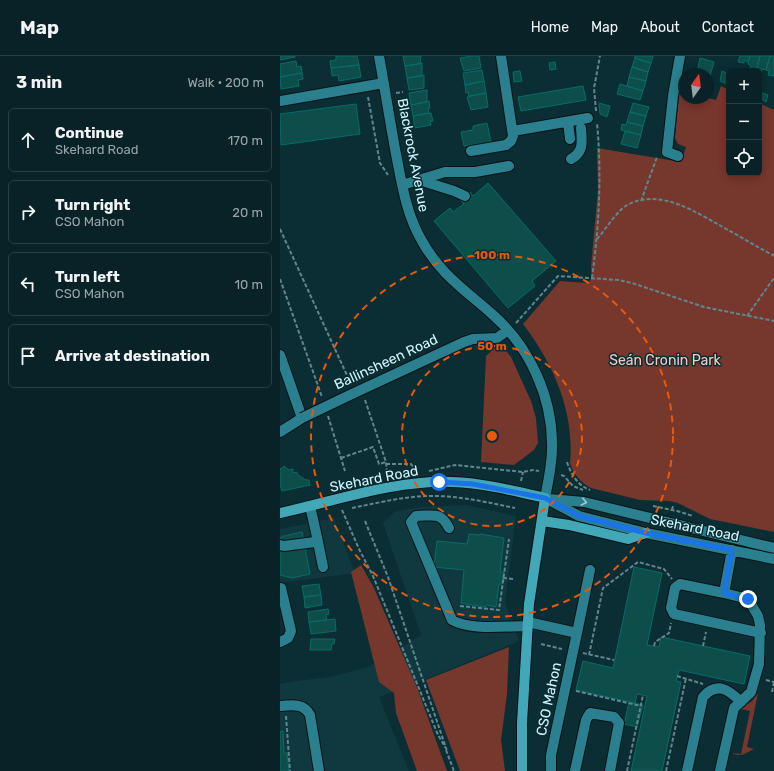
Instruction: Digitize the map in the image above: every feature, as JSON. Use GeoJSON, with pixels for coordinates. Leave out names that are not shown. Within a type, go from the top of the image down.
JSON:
{"type":"FeatureCollection","features":[{"type":"Feature","properties":{"kind":"main road","name":"Skehard Road"},"geometry":{"type":"LineString","coordinates":[[280,513],[363,493],[416,484],[452,482],[491,487],[545,498]]}},
{"type":"Feature","properties":{"kind":"main road"},"geometry":{"type":"LineString","coordinates":[[522,771],[522,723],[532,574],[545,498]]}},
{"type":"Feature","properties":{"kind":"main road"},"geometry":{"type":"LineString","coordinates":[[542,521],[569,524],[628,538],[646,533]]}},
{"type":"Feature","properties":{"kind":"street","name":"Blackrock Avenue"},"geometry":{"type":"LineString","coordinates":[[379,56],[402,184],[412,222],[436,264],[454,283],[512,327],[533,367],[547,403],[552,448],[550,473],[545,498]]}},
{"type":"Feature","properties":{"kind":"street"},"geometry":{"type":"LineString","coordinates":[[471,151],[506,144],[511,141],[513,132],[501,56]]}},
{"type":"Feature","properties":{"kind":"street"},"geometry":{"type":"LineString","coordinates":[[678,156],[667,152],[675,82],[680,56]]}},
{"type":"Feature","properties":{"kind":"street"},"geometry":{"type":"LineString","coordinates":[[280,101],[384,82]]}},
{"type":"Feature","properties":{"kind":"street"},"geometry":{"type":"LineString","coordinates":[[513,132],[568,122],[588,115]]}},
{"type":"Feature","properties":{"kind":"street"},"geometry":{"type":"LineString","coordinates":[[568,122],[570,139]]}},
{"type":"Feature","properties":{"kind":"street"},"geometry":{"type":"LineString","coordinates":[[571,159],[581,150],[581,128]]}},
{"type":"Feature","properties":{"kind":"street"},"geometry":{"type":"LineString","coordinates":[[402,184],[445,172],[475,172],[509,166]]}},
{"type":"Feature","properties":{"kind":"street"},"geometry":{"type":"LineString","coordinates":[[417,180],[454,190],[465,196]]}},
{"type":"Feature","properties":{"kind":"street","name":"Ballinsheen Road"},"geometry":{"type":"LineString","coordinates":[[280,432],[302,418],[464,342],[473,339],[497,338],[512,327]]}},
{"type":"Feature","properties":{"kind":"street"},"geometry":{"type":"LineString","coordinates":[[280,354],[302,418]]}},
{"type":"Feature","properties":{"kind":"street","name":"Skehard Road"},"geometry":{"type":"LineString","coordinates":[[545,498],[573,514],[646,533],[774,559]]}},
{"type":"Feature","properties":{"kind":"street","name":"Skehard Road"},"geometry":{"type":"LineString","coordinates":[[545,498],[584,502],[774,548]]}},
{"type":"Feature","properties":{"kind":"street"},"geometry":{"type":"LineString","coordinates":[[310,506],[323,566]]}},
{"type":"Feature","properties":{"kind":"street"},"geometry":{"type":"LineString","coordinates":[[449,528],[444,518],[438,516],[416,516],[411,522],[452,620],[461,624],[487,627],[528,624],[577,633]]}},
{"type":"Feature","properties":{"kind":"street"},"geometry":{"type":"LineString","coordinates":[[280,545],[284,546],[313,543],[317,537]]}},
{"type":"Feature","properties":{"kind":"street"},"geometry":{"type":"LineString","coordinates":[[724,593],[732,550]]}},
{"type":"Feature","properties":{"kind":"street","name":"CSO Mahon"},"geometry":{"type":"LineString","coordinates":[[551,771],[551,755],[590,570]]}},
{"type":"Feature","properties":{"kind":"street"},"geometry":{"type":"LineString","coordinates":[[720,771],[734,708],[751,692],[759,664],[761,633],[758,616],[748,599],[683,583],[677,586],[671,605],[673,612],[761,633]]}},
{"type":"Feature","properties":{"kind":"street"},"geometry":{"type":"LineString","coordinates":[[280,642],[288,638],[291,631],[282,599],[281,588]]}},
{"type":"Feature","properties":{"kind":"street"},"geometry":{"type":"LineString","coordinates":[[687,771],[704,697],[711,690],[723,688],[728,689],[741,702]]}},
{"type":"Feature","properties":{"kind":"street"},"geometry":{"type":"LineString","coordinates":[[282,706],[296,705],[307,710],[310,716],[319,771]]}},
{"type":"Feature","properties":{"kind":"street"},"geometry":{"type":"LineString","coordinates":[[575,771],[586,720],[590,713],[594,712],[614,716],[619,723],[610,771]]}},
{"type":"Feature","properties":{"kind":"path"},"geometry":{"type":"LineString","coordinates":[[592,278],[601,179],[594,88],[600,56]]}},
{"type":"Feature","properties":{"kind":"path"},"geometry":{"type":"LineString","coordinates":[[588,115],[596,110]]}},
{"type":"Feature","properties":{"kind":"path"},"geometry":{"type":"LineString","coordinates":[[596,240],[626,206],[635,202],[661,200],[697,212],[774,256]]}},
{"type":"Feature","properties":{"kind":"path"},"geometry":{"type":"LineString","coordinates":[[280,229],[355,393],[362,394],[386,463],[387,474]]}},
{"type":"Feature","properties":{"kind":"path"},"geometry":{"type":"LineString","coordinates":[[512,327],[558,276],[585,279],[592,278],[632,283],[704,307],[774,321]]}},
{"type":"Feature","properties":{"kind":"path"},"geometry":{"type":"LineString","coordinates":[[747,316],[774,278]]}},
{"type":"Feature","properties":{"kind":"path"},"geometry":{"type":"LineString","coordinates":[[280,279],[323,401]]}},
{"type":"Feature","properties":{"kind":"path"},"geometry":{"type":"LineString","coordinates":[[328,415],[345,471]]}},
{"type":"Feature","properties":{"kind":"path"},"geometry":{"type":"LineString","coordinates":[[341,458],[373,447],[379,464],[411,464],[415,473],[421,472]]}},
{"type":"Feature","properties":{"kind":"path"},"geometry":{"type":"LineString","coordinates":[[560,475],[564,476],[573,486],[589,492],[572,475],[567,462]]}},
{"type":"Feature","properties":{"kind":"path"},"geometry":{"type":"LineString","coordinates":[[426,471],[459,465],[523,472],[533,470],[542,471]]}},
{"type":"Feature","properties":{"kind":"path"},"geometry":{"type":"LineString","coordinates":[[522,477],[523,472]]}},
{"type":"Feature","properties":{"kind":"path"},"geometry":{"type":"LineString","coordinates":[[335,512],[400,499],[428,496],[466,498],[515,508]]}},
{"type":"Feature","properties":{"kind":"path"},"geometry":{"type":"LineString","coordinates":[[338,500],[374,576],[438,735],[446,750]]}},
{"type":"Feature","properties":{"kind":"path"},"geometry":{"type":"LineString","coordinates":[[671,514],[673,506]]}},
{"type":"Feature","properties":{"kind":"path"},"geometry":{"type":"LineString","coordinates":[[666,508],[677,511]]}},
{"type":"Feature","properties":{"kind":"path"},"geometry":{"type":"LineString","coordinates":[[364,521],[388,578],[454,771]]}},
{"type":"Feature","properties":{"kind":"path"},"geometry":{"type":"LineString","coordinates":[[460,606],[498,611],[501,607],[509,539]]}},
{"type":"Feature","properties":{"kind":"path"},"geometry":{"type":"LineString","coordinates":[[589,655],[604,588],[638,562],[664,568],[677,586]]}},
{"type":"Feature","properties":{"kind":"path"},"geometry":{"type":"LineString","coordinates":[[504,578],[514,579]]}},
{"type":"Feature","properties":{"kind":"path"},"geometry":{"type":"LineString","coordinates":[[654,646],[655,642],[669,634],[673,612]]}},
{"type":"Feature","properties":{"kind":"path"},"geometry":{"type":"LineString","coordinates":[[703,646],[708,621]]}},
{"type":"Feature","properties":{"kind":"path"},"geometry":{"type":"LineString","coordinates":[[542,644],[614,660]]}},
{"type":"Feature","properties":{"kind":"path"},"geometry":{"type":"LineString","coordinates":[[678,676],[701,682],[711,690]]}},
{"type":"Feature","properties":{"kind":"path"},"geometry":{"type":"LineString","coordinates":[[666,771],[686,678]]}},
{"type":"Feature","properties":{"kind":"path"},"geometry":{"type":"LineString","coordinates":[[772,692],[774,682]]}},
{"type":"Feature","properties":{"kind":"path"},"geometry":{"type":"LineString","coordinates":[[572,691],[641,706]]}},
{"type":"Feature","properties":{"kind":"path"},"geometry":{"type":"LineString","coordinates":[[628,771],[643,695]]}},
{"type":"Feature","properties":{"kind":"path"},"geometry":{"type":"LineString","coordinates":[[282,706],[290,771]]}},
{"type":"Feature","properties":{"kind":"shaded area"},"geometry":{"type":"Polygon","coordinates":[[[467,505],[516,516],[505,602],[519,641],[379,697],[409,771],[280,771],[280,684],[330,677],[368,667],[421,635],[383,523],[394,512],[420,507],[467,505]]]}},
{"type":"Feature","properties":{"kind":"shaded area"},"geometry":{"type":"Polygon","coordinates":[[[334,518],[355,573],[280,583],[280,529],[334,518]]]}},
{"type":"Feature","properties":{"kind":"green space","name":"Seán Cronin Park"},"geometry":{"type":"Polygon","coordinates":[[[721,86],[726,88],[726,176],[762,176],[762,104],[774,110],[774,532],[710,519],[678,503],[669,501],[640,500],[591,488],[584,484],[571,467],[569,425],[560,389],[544,355],[523,324],[560,281],[588,283],[592,278],[591,267],[598,189],[597,148],[681,162],[686,147],[678,144],[675,138],[678,104],[714,104],[714,100],[716,100],[721,86]]]}},
{"type":"Feature","properties":{"kind":"green space"},"geometry":{"type":"Polygon","coordinates":[[[500,343],[511,357],[531,401],[536,418],[538,443],[534,450],[514,465],[481,462],[486,356],[500,343]]]}},
{"type":"Feature","properties":{"kind":"green space"},"geometry":{"type":"Polygon","coordinates":[[[361,565],[374,588],[418,690],[447,771],[417,771],[396,713],[394,693],[379,682],[351,572],[361,565]]]}},
{"type":"Feature","properties":{"kind":"green space"},"geometry":{"type":"Polygon","coordinates":[[[509,647],[507,694],[501,740],[505,771],[460,771],[426,680],[509,647]]]}},
{"type":"Feature","properties":{"kind":"green space"},"geometry":{"type":"Polygon","coordinates":[[[758,693],[747,747],[754,749],[743,754],[738,755],[732,753],[741,754],[750,711],[741,709],[752,701],[758,693]]]}},
{"type":"Feature","properties":{"kind":"building"},"geometry":{"type":"Polygon","coordinates":[[[280,56],[295,56],[295,57],[280,60],[280,56]]]}},
{"type":"Feature","properties":{"kind":"building"},"geometry":{"type":"Polygon","coordinates":[[[336,56],[357,56],[359,65],[331,68],[330,61],[336,60],[336,56]]]}},
{"type":"Feature","properties":{"kind":"building"},"geometry":{"type":"Polygon","coordinates":[[[403,56],[421,56],[420,64],[405,66],[403,56]]]}},
{"type":"Feature","properties":{"kind":"building"},"geometry":{"type":"Polygon","coordinates":[[[479,56],[481,68],[464,71],[460,58],[479,56]]]}},
{"type":"Feature","properties":{"kind":"building"},"geometry":{"type":"Polygon","coordinates":[[[635,56],[653,56],[651,63],[635,58],[635,56]]]}},
{"type":"Feature","properties":{"kind":"building"},"geometry":{"type":"Polygon","coordinates":[[[740,56],[750,56],[748,62],[744,60],[744,63],[738,62],[740,56]]]}},
{"type":"Feature","properties":{"kind":"building"},"geometry":{"type":"Polygon","coordinates":[[[750,56],[760,56],[757,68],[750,68],[751,66],[748,64],[750,56]]]}},
{"type":"Feature","properties":{"kind":"building"},"geometry":{"type":"Polygon","coordinates":[[[760,56],[770,56],[766,70],[757,68],[760,56]]]}},
{"type":"Feature","properties":{"kind":"building"},"geometry":{"type":"Polygon","coordinates":[[[770,56],[774,56],[774,76],[768,75],[769,71],[766,70],[770,56]]]}},
{"type":"Feature","properties":{"kind":"building"},"geometry":{"type":"Polygon","coordinates":[[[635,58],[651,63],[648,72],[632,67],[635,58]]]}},
{"type":"Feature","properties":{"kind":"building"},"geometry":{"type":"Polygon","coordinates":[[[700,58],[714,62],[712,68],[698,68],[700,58]]]}},
{"type":"Feature","properties":{"kind":"building"},"geometry":{"type":"Polygon","coordinates":[[[296,61],[297,67],[301,66],[302,73],[280,77],[280,64],[296,61]]]}},
{"type":"Feature","properties":{"kind":"building"},"geometry":{"type":"Polygon","coordinates":[[[555,62],[556,69],[550,70],[549,63],[555,62]]]}},
{"type":"Feature","properties":{"kind":"building"},"geometry":{"type":"Polygon","coordinates":[[[422,63],[422,76],[407,78],[405,66],[422,63]]]}},
{"type":"Feature","properties":{"kind":"building"},"geometry":{"type":"Polygon","coordinates":[[[359,65],[361,77],[339,81],[338,75],[332,76],[331,68],[359,65]]]}},
{"type":"Feature","properties":{"kind":"building"},"geometry":{"type":"Polygon","coordinates":[[[632,67],[648,72],[646,81],[629,77],[632,67]]]}},
{"type":"Feature","properties":{"kind":"building"},"geometry":{"type":"Polygon","coordinates":[[[482,70],[484,81],[465,85],[463,73],[482,70]]]}},
{"type":"Feature","properties":{"kind":"building"},"geometry":{"type":"Polygon","coordinates":[[[520,71],[522,81],[514,82],[513,72],[520,71]]]}},
{"type":"Feature","properties":{"kind":"building"},"geometry":{"type":"Polygon","coordinates":[[[722,71],[726,73],[726,84],[720,81],[722,71]]]}},
{"type":"Feature","properties":{"kind":"building"},"geometry":{"type":"Polygon","coordinates":[[[302,73],[303,79],[298,80],[299,86],[281,89],[280,77],[302,73]]]}},
{"type":"Feature","properties":{"kind":"building"},"geometry":{"type":"Polygon","coordinates":[[[424,75],[424,88],[409,90],[407,78],[424,75]]]}},
{"type":"Feature","properties":{"kind":"building"},"geometry":{"type":"Polygon","coordinates":[[[629,77],[646,81],[643,91],[627,86],[629,77]]]}},
{"type":"Feature","properties":{"kind":"building"},"geometry":{"type":"Polygon","coordinates":[[[484,81],[486,93],[469,96],[468,92],[466,93],[465,85],[484,81]]]}},
{"type":"Feature","properties":{"kind":"building"},"geometry":{"type":"Polygon","coordinates":[[[620,84],[643,91],[640,100],[617,94],[620,84]]]}},
{"type":"Feature","properties":{"kind":"building"},"geometry":{"type":"Polygon","coordinates":[[[583,86],[586,100],[521,111],[518,97],[583,86]]]}},
{"type":"Feature","properties":{"kind":"building"},"geometry":{"type":"Polygon","coordinates":[[[427,90],[427,102],[411,105],[409,93],[427,90]]]}},
{"type":"Feature","properties":{"kind":"building"},"geometry":{"type":"Polygon","coordinates":[[[486,93],[488,107],[471,110],[467,97],[486,93]]]}},
{"type":"Feature","properties":{"kind":"building"},"geometry":{"type":"Polygon","coordinates":[[[762,93],[768,95],[766,102],[762,100],[762,93]]]}},
{"type":"Feature","properties":{"kind":"building"},"geometry":{"type":"Polygon","coordinates":[[[429,101],[429,113],[413,116],[411,105],[429,101]]]}},
{"type":"Feature","properties":{"kind":"building"},"geometry":{"type":"Polygon","coordinates":[[[599,103],[610,106],[607,117],[600,114],[599,103]]]}},
{"type":"Feature","properties":{"kind":"building"},"geometry":{"type":"Polygon","coordinates":[[[633,103],[649,107],[646,116],[630,112],[633,103]]]}},
{"type":"Feature","properties":{"kind":"building"},"geometry":{"type":"Polygon","coordinates":[[[356,104],[360,134],[281,145],[280,114],[356,104]]]}},
{"type":"Feature","properties":{"kind":"building"},"geometry":{"type":"Polygon","coordinates":[[[630,112],[646,116],[643,126],[627,122],[630,112]]]}},
{"type":"Feature","properties":{"kind":"building"},"geometry":{"type":"Polygon","coordinates":[[[431,113],[433,121],[430,121],[431,125],[415,128],[413,116],[431,113]]]}},
{"type":"Feature","properties":{"kind":"building"},"geometry":{"type":"Polygon","coordinates":[[[627,122],[643,126],[641,135],[621,130],[622,124],[626,125],[627,122]]]}},
{"type":"Feature","properties":{"kind":"building"},"geometry":{"type":"Polygon","coordinates":[[[487,123],[491,142],[464,146],[461,132],[473,130],[473,126],[487,123]]]}},
{"type":"Feature","properties":{"kind":"building"},"geometry":{"type":"Polygon","coordinates":[[[625,131],[641,135],[637,148],[621,144],[625,131]]]}},
{"type":"Feature","properties":{"kind":"building"},"geometry":{"type":"Polygon","coordinates":[[[488,183],[556,261],[532,281],[535,286],[508,308],[434,221],[450,208],[453,212],[464,204],[460,200],[470,192],[473,196],[488,183]]]}},
{"type":"Feature","properties":{"kind":"building"},"geometry":{"type":"Polygon","coordinates":[[[284,466],[289,470],[293,469],[293,473],[297,472],[298,475],[306,480],[309,480],[310,485],[282,491],[280,484],[280,468],[281,469],[284,466]]]}},
{"type":"Feature","properties":{"kind":"building"},"geometry":{"type":"Polygon","coordinates":[[[302,532],[310,574],[292,578],[280,575],[280,538],[302,532]]]}},
{"type":"Feature","properties":{"kind":"building"},"geometry":{"type":"Polygon","coordinates":[[[469,534],[480,534],[504,538],[500,572],[504,572],[502,584],[499,584],[496,607],[486,605],[485,607],[461,603],[464,570],[434,567],[437,541],[467,544],[469,534]]]}},
{"type":"Feature","properties":{"kind":"building"},"geometry":{"type":"Polygon","coordinates":[[[634,567],[662,573],[647,645],[659,647],[661,637],[750,656],[744,684],[679,670],[676,681],[681,682],[662,771],[631,771],[647,696],[637,694],[635,703],[576,690],[583,661],[613,668],[634,567]]]}},
{"type":"Feature","properties":{"kind":"building"},"geometry":{"type":"Polygon","coordinates":[[[319,584],[321,595],[304,597],[302,586],[319,584]]]}},
{"type":"Feature","properties":{"kind":"building"},"geometry":{"type":"Polygon","coordinates":[[[321,595],[322,605],[305,608],[304,597],[321,595]]]}},
{"type":"Feature","properties":{"kind":"building"},"geometry":{"type":"Polygon","coordinates":[[[328,609],[329,614],[326,615],[327,620],[309,622],[308,612],[328,609]]]}},
{"type":"Feature","properties":{"kind":"building"},"geometry":{"type":"Polygon","coordinates":[[[335,619],[336,631],[311,634],[309,622],[335,619]]]}},
{"type":"Feature","properties":{"kind":"building"},"geometry":{"type":"Polygon","coordinates":[[[311,639],[335,639],[331,650],[310,650],[311,639]]]}},
{"type":"Feature","properties":{"kind":"building"},"geometry":{"type":"Polygon","coordinates":[[[629,702],[643,705],[637,727],[624,724],[629,702]]]}},
{"type":"Feature","properties":{"kind":"building"},"geometry":{"type":"Polygon","coordinates":[[[283,731],[284,753],[287,753],[289,771],[280,771],[280,732],[283,731]]]}},
{"type":"Feature","properties":{"kind":"route"},"geometry":{"type":"LineString","coordinates":[[439,482],[473,484],[545,498],[579,516],[646,533],[732,550],[724,593],[748,599]]}}]}
